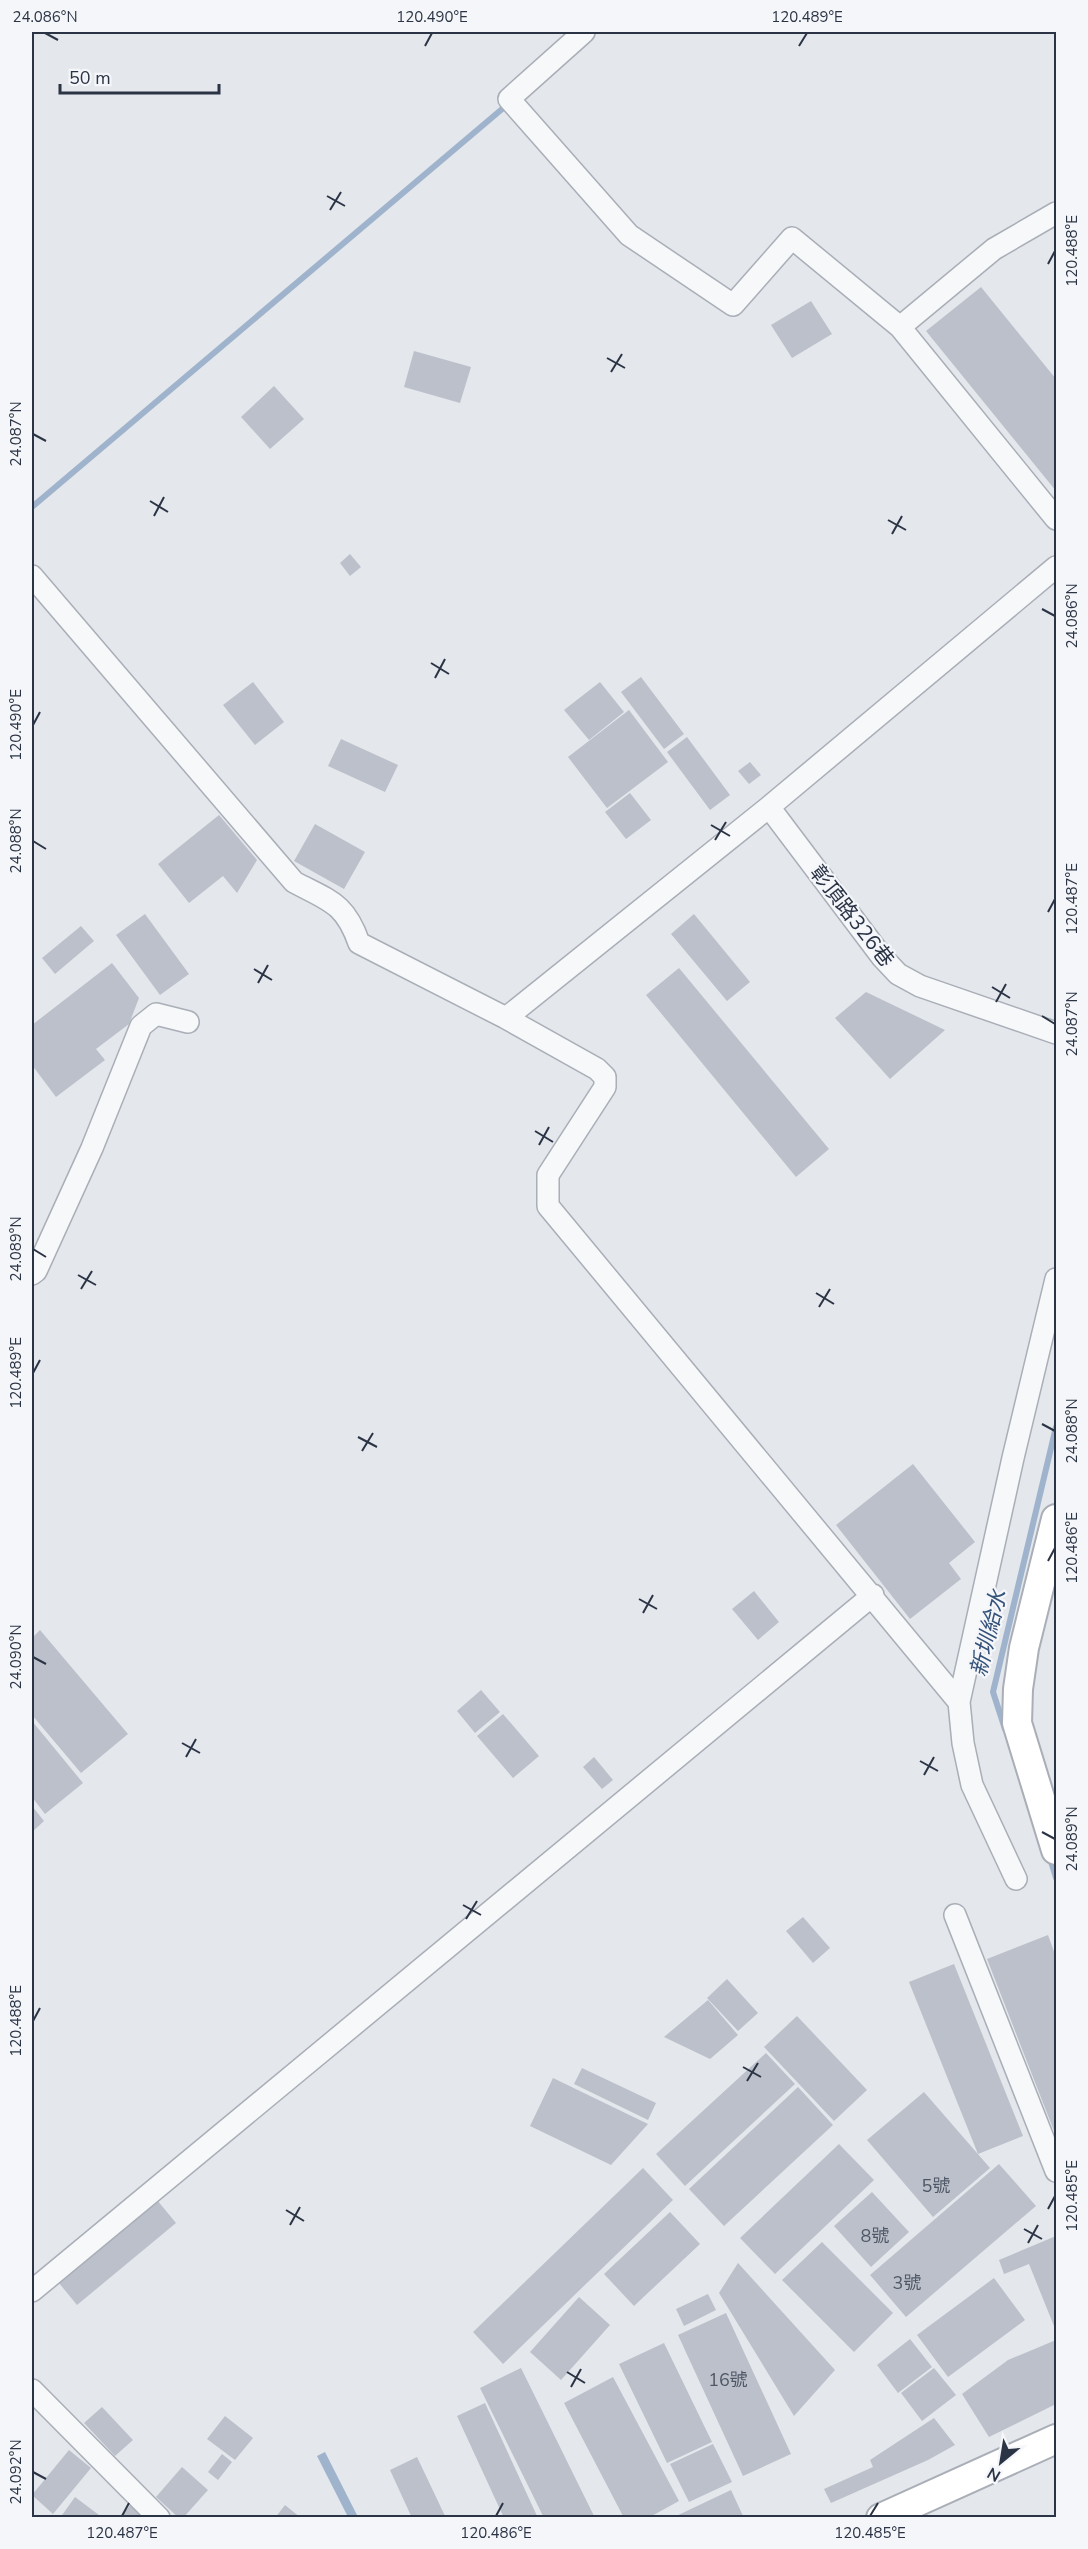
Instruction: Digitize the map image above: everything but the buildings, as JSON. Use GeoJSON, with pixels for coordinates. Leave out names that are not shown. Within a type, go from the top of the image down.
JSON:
{"type":"FeatureCollection","features":[{"type":"Feature","properties":{"kind":"street"},"geometry":{"type":"LineString","coordinates":[[584,32],[509,99],[629,235],[733,305],[792,238],[900,327],[1056,519]]}},
{"type":"Feature","properties":{"kind":"street"},"geometry":{"type":"LineString","coordinates":[[900,327],[994,249],[1056,213]]}},
{"type":"Feature","properties":{"kind":"street"},"geometry":{"type":"LineString","coordinates":[[506,1018],[769,807],[1056,567]]}},
{"type":"Feature","properties":{"kind":"street"},"geometry":{"type":"LineString","coordinates":[[32,576],[294,882],[339,906],[351,922],[359,943],[506,1018],[597,1069],[605,1077],[605,1087],[548,1175],[548,1206],[873,1595],[959,1702]]}},
{"type":"Feature","properties":{"kind":"street","name":"彰頂路326巷"},"geometry":{"type":"LineString","coordinates":[[769,807],[882,957],[898,974],[920,986],[1056,1033]]}},
{"type":"Feature","properties":{"kind":"street"},"geometry":{"type":"LineString","coordinates":[[32,1275],[36,1271],[92,1148],[141,1026],[156,1014],[188,1022]]}},
{"type":"Feature","properties":{"kind":"street"},"geometry":{"type":"LineString","coordinates":[[1016,1879],[972,1785],[963,1743],[959,1702],[1013,1458],[1056,1279]]}},
{"type":"Feature","properties":{"kind":"street"},"geometry":{"type":"LineString","coordinates":[[1056,1519],[1024,1648],[1017,1689],[1017,1723],[1056,1850]]}},
{"type":"Feature","properties":{"kind":"street"},"geometry":{"type":"LineString","coordinates":[[32,2291],[873,1595]]}},
{"type":"Feature","properties":{"kind":"street"},"geometry":{"type":"LineString","coordinates":[[955,1915],[1056,2171]]}},
{"type":"Feature","properties":{"kind":"street"},"geometry":{"type":"LineString","coordinates":[[32,2390],[159,2517]]}},
{"type":"Feature","properties":{"kind":"street"},"geometry":{"type":"LineString","coordinates":[[881,2517],[1056,2439]]}},
{"type":"Feature","properties":{"kind":"water"},"geometry":{"type":"Polygon","coordinates":[[[325,2452],[358,2517],[348,2517],[317,2456],[325,2452]]]}},
{"type":"Feature","properties":{"kind":"waterway"},"geometry":{"type":"LineString","coordinates":[[32,507],[508,104]]}},
{"type":"Feature","properties":{"kind":"waterway","name":"新圳給水"},"geometry":{"type":"LineString","coordinates":[[1005,1729],[993,1692],[1056,1427]]}},
{"type":"Feature","properties":{"kind":"waterway","name":"新圳給水"},"geometry":{"type":"LineString","coordinates":[[1050,1858],[1056,1878]]}}]}
